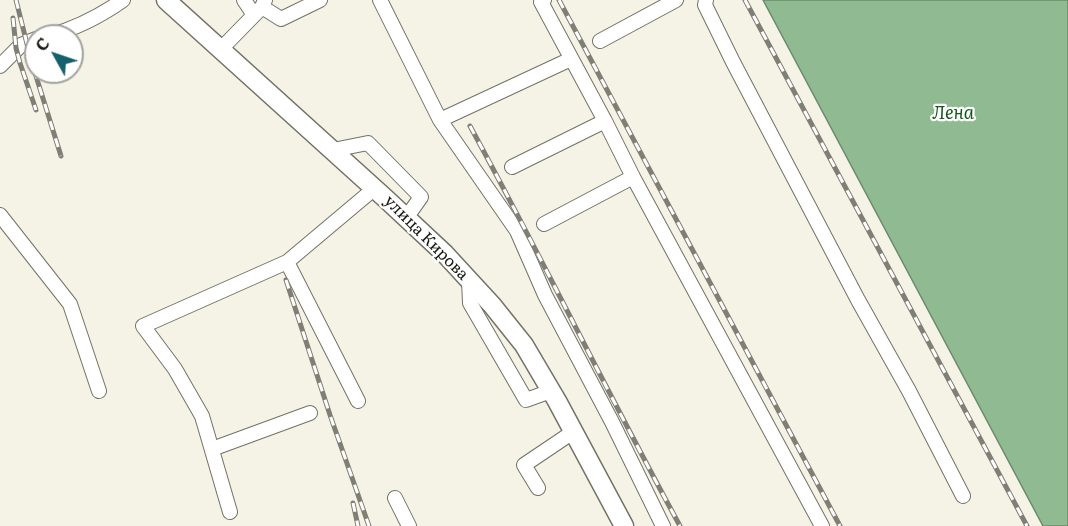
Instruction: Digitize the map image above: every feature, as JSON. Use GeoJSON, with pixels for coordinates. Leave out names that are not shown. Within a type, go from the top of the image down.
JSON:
{"type":"FeatureCollection","features":[{"type":"Feature","properties":{"kind":"main road","name":"улица Кирова"},"geometry":{"type":"LineString","coordinates":[[166,0],[375,188],[445,254],[492,305],[524,345],[623,526]]}},
{"type":"Feature","properties":{"kind":"lane"},"geometry":{"type":"LineString","coordinates":[[79,24],[103,5],[123,0]]}},
{"type":"Feature","properties":{"kind":"lane"},"geometry":{"type":"LineString","coordinates":[[244,0],[281,19],[320,0]]}},
{"type":"Feature","properties":{"kind":"lane"},"geometry":{"type":"LineString","coordinates":[[380,0],[440,120],[517,231],[545,295],[612,422],[663,526]]}},
{"type":"Feature","properties":{"kind":"lane"},"geometry":{"type":"LineString","coordinates":[[544,0],[541,2],[633,177],[822,526]]}},
{"type":"Feature","properties":{"kind":"lane"},"geometry":{"type":"LineString","coordinates":[[600,42],[676,0]]}},
{"type":"Feature","properties":{"kind":"lane"},"geometry":{"type":"LineString","coordinates":[[706,0],[705,5],[733,62],[963,496]]}},
{"type":"Feature","properties":{"kind":"lane"},"geometry":{"type":"LineString","coordinates":[[220,50],[260,7]]}},
{"type":"Feature","properties":{"kind":"lane"},"geometry":{"type":"LineString","coordinates":[[0,66],[16,48],[24,43]]}},
{"type":"Feature","properties":{"kind":"lane"},"geometry":{"type":"LineString","coordinates":[[440,120],[571,59]]}},
{"type":"Feature","properties":{"kind":"lane"},"geometry":{"type":"LineString","coordinates":[[512,167],[605,121]]}},
{"type":"Feature","properties":{"kind":"lane"},"geometry":{"type":"LineString","coordinates":[[333,150],[368,143],[421,197],[406,218]]}},
{"type":"Feature","properties":{"kind":"lane"},"geometry":{"type":"LineString","coordinates":[[544,224],[633,177]]}},
{"type":"Feature","properties":{"kind":"lane"},"geometry":{"type":"LineString","coordinates":[[230,512],[202,416],[175,369],[143,326],[287,262],[375,188]]}},
{"type":"Feature","properties":{"kind":"lane"},"geometry":{"type":"LineString","coordinates":[[0,215],[70,304],[99,391]]}},
{"type":"Feature","properties":{"kind":"lane"},"geometry":{"type":"LineString","coordinates":[[287,262],[358,401]]}},
{"type":"Feature","properties":{"kind":"lane"},"geometry":{"type":"LineString","coordinates":[[469,280],[470,303],[526,400],[550,391]]}},
{"type":"Feature","properties":{"kind":"lane"},"geometry":{"type":"LineString","coordinates":[[212,449],[309,413]]}},
{"type":"Feature","properties":{"kind":"lane"},"geometry":{"type":"LineString","coordinates":[[538,488],[524,465],[573,432]]}},
{"type":"Feature","properties":{"kind":"lane"},"geometry":{"type":"LineString","coordinates":[[395,498],[409,526]]}},
{"type":"Feature","properties":{"kind":"water","name":"Лена"},"geometry":{"type":"Polygon","coordinates":[[[763,0],[1068,0],[1068,526],[1043,526],[763,0]]]}},
{"type":"Feature","properties":{"kind":"railway"},"geometry":{"type":"LineString","coordinates":[[16,0],[31,60],[61,156]]}},
{"type":"Feature","properties":{"kind":"railway"},"geometry":{"type":"LineString","coordinates":[[559,0],[840,526]]}},
{"type":"Feature","properties":{"kind":"railway"},"geometry":{"type":"LineString","coordinates":[[745,0],[1027,526]]}},
{"type":"Feature","properties":{"kind":"railway"},"geometry":{"type":"LineString","coordinates":[[13,18],[16,48],[36,110]]}},
{"type":"Feature","properties":{"kind":"railway"},"geometry":{"type":"LineString","coordinates":[[470,126],[680,526]]}},
{"type":"Feature","properties":{"kind":"railway"},"geometry":{"type":"LineString","coordinates":[[286,280],[369,526]]}},
{"type":"Feature","properties":{"kind":"railway"},"geometry":{"type":"LineString","coordinates":[[353,503],[358,526]]}}]}
